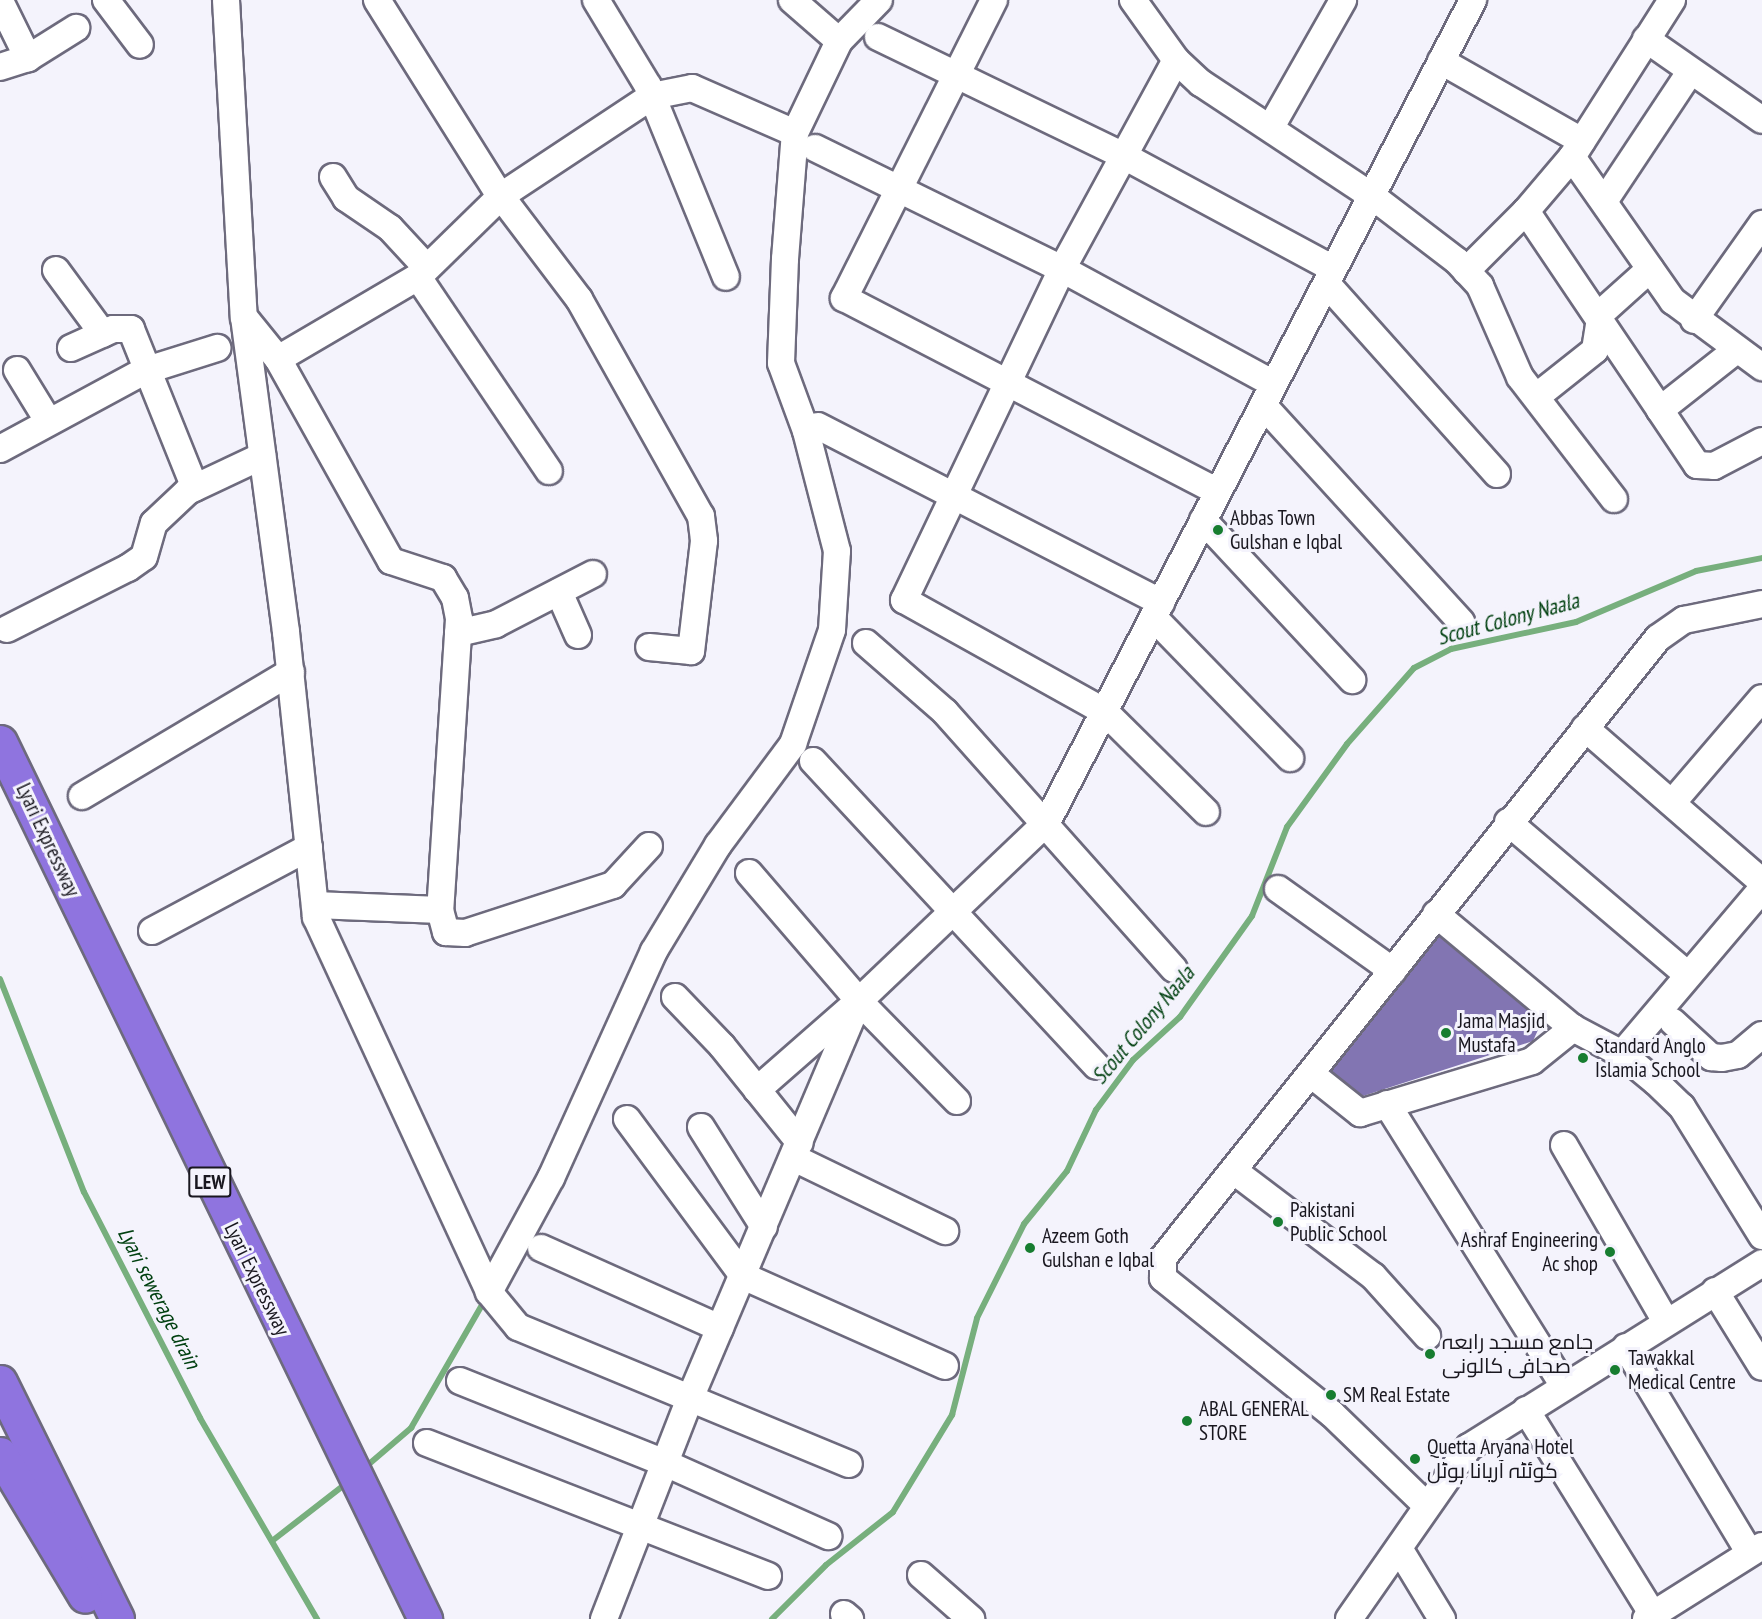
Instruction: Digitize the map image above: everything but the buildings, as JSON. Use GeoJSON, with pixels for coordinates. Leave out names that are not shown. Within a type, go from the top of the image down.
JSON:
{"type":"FeatureCollection","features":[{"type":"Feature","properties":{"kind":"highway","name":"Lyari Expressway"},"geometry":{"type":"LineString","coordinates":[[0,742],[425,1619]]}},
{"type":"Feature","properties":{"kind":"highway"},"geometry":{"type":"LineString","coordinates":[[0,1382],[117,1619]]}},
{"type":"Feature","properties":{"kind":"highway"},"geometry":{"type":"LineString","coordinates":[[0,1454],[101,1619]]}},
{"type":"Feature","properties":{"kind":"street"},"geometry":{"type":"LineString","coordinates":[[106,0],[140,45]]}},
{"type":"Feature","properties":{"kind":"street"},"geometry":{"type":"LineString","coordinates":[[226,0],[244,317],[291,672],[315,905],[489,1292],[518,1327],[691,1396],[849,1464]]}},
{"type":"Feature","properties":{"kind":"street"},"geometry":{"type":"LineString","coordinates":[[377,0],[501,196],[579,298],[700,516],[704,541],[692,651],[649,647]]}},
{"type":"Feature","properties":{"kind":"street"},"geometry":{"type":"LineString","coordinates":[[596,0],[652,96],[726,278]]}},
{"type":"Feature","properties":{"kind":"street"},"geometry":{"type":"LineString","coordinates":[[792,0],[838,41]]}},
{"type":"Feature","properties":{"kind":"street"},"geometry":{"type":"LineString","coordinates":[[489,1292],[551,1178],[654,951],[718,845],[794,744],[832,630],[837,551],[806,431],[781,363],[795,133],[838,41],[879,0]]}},
{"type":"Feature","properties":{"kind":"street"},"geometry":{"type":"LineString","coordinates":[[994,0],[897,188],[846,302],[1008,381],[1217,491]]}},
{"type":"Feature","properties":{"kind":"street"},"geometry":{"type":"LineString","coordinates":[[1133,0],[1176,60],[1201,83],[1372,196],[1466,271],[1480,286],[1520,377],[1614,499]]}},
{"type":"Feature","properties":{"kind":"street"},"geometry":{"type":"LineString","coordinates":[[1270,127],[1343,0]]}},
{"type":"Feature","properties":{"kind":"street"},"geometry":{"type":"LineString","coordinates":[[757,1090],[859,1001],[953,909],[1047,822],[1473,0]]}},
{"type":"Feature","properties":{"kind":"street"},"geometry":{"type":"LineString","coordinates":[[1466,271],[1526,211],[1577,149],[1672,0]]}},
{"type":"Feature","properties":{"kind":"street"},"geometry":{"type":"LineString","coordinates":[[0,1],[28,58]]}},
{"type":"Feature","properties":{"kind":"street"},"geometry":{"type":"LineString","coordinates":[[0,67],[28,58],[76,28]]}},
{"type":"Feature","properties":{"kind":"street"},"geometry":{"type":"LineString","coordinates":[[878,37],[1122,155],[1330,276],[1497,474]]}},
{"type":"Feature","properties":{"kind":"street"},"geometry":{"type":"LineString","coordinates":[[1646,39],[1690,72],[1762,120]]}},
{"type":"Feature","properties":{"kind":"street"},"geometry":{"type":"LineString","coordinates":[[1176,60],[1122,155],[1062,269],[906,595],[907,605],[1105,712],[1206,812]]}},
{"type":"Feature","properties":{"kind":"street"},"geometry":{"type":"LineString","coordinates":[[1442,61],[1577,149],[1605,200],[1650,269],[1694,320],[1735,351],[1762,367]]}},
{"type":"Feature","properties":{"kind":"street"},"geometry":{"type":"LineString","coordinates":[[1605,200],[1690,72]]}},
{"type":"Feature","properties":{"kind":"street"},"geometry":{"type":"LineString","coordinates":[[278,359],[423,273],[501,196],[652,96],[692,88],[795,133]]}},
{"type":"Feature","properties":{"kind":"street"},"geometry":{"type":"LineString","coordinates":[[815,148],[1062,269],[1267,394],[1461,622]]}},
{"type":"Feature","properties":{"kind":"street"},"geometry":{"type":"LineString","coordinates":[[333,177],[346,198],[390,228],[423,273],[549,471]]}},
{"type":"Feature","properties":{"kind":"street"},"geometry":{"type":"LineString","coordinates":[[1526,211],[1697,465],[1714,466],[1762,441]]}},
{"type":"Feature","properties":{"kind":"street"},"geometry":{"type":"LineString","coordinates":[[1694,320],[1758,239]]}},
{"type":"Feature","properties":{"kind":"street"},"geometry":{"type":"LineString","coordinates":[[1536,397],[1595,350],[1601,312],[1650,269]]}},
{"type":"Feature","properties":{"kind":"street"},"geometry":{"type":"LineString","coordinates":[[56,270],[103,334]]}},
{"type":"Feature","properties":{"kind":"street"},"geometry":{"type":"LineString","coordinates":[[244,317],[278,359],[391,561],[443,578],[450,586],[458,633],[440,910],[446,932],[465,933],[613,885],[649,846]]}},
{"type":"Feature","properties":{"kind":"street"},"geometry":{"type":"LineString","coordinates":[[72,348],[126,326],[131,329],[144,371],[195,488]]}},
{"type":"Feature","properties":{"kind":"street"},"geometry":{"type":"LineString","coordinates":[[0,449],[47,419],[144,371],[217,348]]}},
{"type":"Feature","properties":{"kind":"street"},"geometry":{"type":"LineString","coordinates":[[1660,411],[1735,351]]}},
{"type":"Feature","properties":{"kind":"street"},"geometry":{"type":"LineString","coordinates":[[17,370],[47,419]]}},
{"type":"Feature","properties":{"kind":"street"},"geometry":{"type":"LineString","coordinates":[[818,426],[953,496],[1158,610],[1290,758]]}},
{"type":"Feature","properties":{"kind":"street"},"geometry":{"type":"LineString","coordinates":[[6,629],[128,568],[144,557],[154,523],[195,488],[262,456]]}},
{"type":"Feature","properties":{"kind":"street"},"geometry":{"type":"LineString","coordinates":[[1203,520],[1352,680]]}},
{"type":"Feature","properties":{"kind":"street"},"geometry":{"type":"LineString","coordinates":[[458,633],[496,624],[593,574]]}},
{"type":"Feature","properties":{"kind":"street"},"geometry":{"type":"LineString","coordinates":[[559,592],[578,635]]}},
{"type":"Feature","properties":{"kind":"street"},"geometry":{"type":"LineString","coordinates":[[1426,1505],[1332,1414],[1162,1278],[1163,1258],[1393,971],[1508,822],[1658,638],[1684,620],[1762,604]]}},
{"type":"Feature","properties":{"kind":"street"},"geometry":{"type":"LineString","coordinates":[[867,643],[945,712],[1047,822],[1174,969]]}},
{"type":"Feature","properties":{"kind":"street"},"geometry":{"type":"LineString","coordinates":[[82,796],[291,672]]}},
{"type":"Feature","properties":{"kind":"street"},"geometry":{"type":"LineString","coordinates":[[1672,803],[1762,698]]}},
{"type":"Feature","properties":{"kind":"street"},"geometry":{"type":"LineString","coordinates":[[1586,728],[1762,882]]}},
{"type":"Feature","properties":{"kind":"street"},"geometry":{"type":"LineString","coordinates":[[813,760],[1096,1066]]}},
{"type":"Feature","properties":{"kind":"street"},"geometry":{"type":"LineString","coordinates":[[1508,822],[1689,975]]}},
{"type":"Feature","properties":{"kind":"street"},"geometry":{"type":"LineString","coordinates":[[152,932],[309,847]]}},
{"type":"Feature","properties":{"kind":"street"},"geometry":{"type":"LineString","coordinates":[[749,873],[859,1001],[957,1101]]}},
{"type":"Feature","properties":{"kind":"street"},"geometry":{"type":"LineString","coordinates":[[1622,1054],[1762,888]]}},
{"type":"Feature","properties":{"kind":"street"},"geometry":{"type":"LineString","coordinates":[[1278,890],[1393,971]]}},
{"type":"Feature","properties":{"kind":"street"},"geometry":{"type":"LineString","coordinates":[[315,905],[440,910]]}},
{"type":"Feature","properties":{"kind":"street"},"geometry":{"type":"LineString","coordinates":[[1436,914],[1573,1028],[1622,1054],[1682,1107],[1762,1236]]}},
{"type":"Feature","properties":{"kind":"street"},"geometry":{"type":"LineString","coordinates":[[675,997],[757,1090],[797,1150],[945,1231]]}},
{"type":"Feature","properties":{"kind":"street"},"geometry":{"type":"LineString","coordinates":[[604,1619],[691,1396],[859,1001]]}},
{"type":"Feature","properties":{"kind":"street"},"geometry":{"type":"LineString","coordinates":[[1673,1022],[1712,1057],[1738,1055],[1762,1035]]}},
{"type":"Feature","properties":{"kind":"street"},"geometry":{"type":"LineString","coordinates":[[1311,1074],[1351,1111],[1387,1104],[1532,1061],[1573,1028]]}},
{"type":"Feature","properties":{"kind":"street"},"geometry":{"type":"LineString","coordinates":[[1387,1104],[1564,1386]]}},
{"type":"Feature","properties":{"kind":"street"},"geometry":{"type":"LineString","coordinates":[[627,1119],[743,1276],[945,1366]]}},
{"type":"Feature","properties":{"kind":"street"},"geometry":{"type":"LineString","coordinates":[[701,1126],[764,1227]]}},
{"type":"Feature","properties":{"kind":"street"},"geometry":{"type":"LineString","coordinates":[[1564,1144],[1666,1322]]}},
{"type":"Feature","properties":{"kind":"street"},"geometry":{"type":"LineString","coordinates":[[1234,1171],[1373,1276],[1427,1336]]}},
{"type":"Feature","properties":{"kind":"street"},"geometry":{"type":"LineString","coordinates":[[541,1248],[720,1328]]}},
{"type":"Feature","properties":{"kind":"street"},"geometry":{"type":"LineString","coordinates":[[1349,1619],[1400,1550],[1426,1505],[1469,1447],[1762,1263]]}},
{"type":"Feature","properties":{"kind":"street"},"geometry":{"type":"LineString","coordinates":[[1715,1292],[1762,1367]]}},
{"type":"Feature","properties":{"kind":"street"},"geometry":{"type":"LineString","coordinates":[[1526,1410],[1650,1617],[1756,1549],[1626,1347]]}},
{"type":"Feature","properties":{"kind":"street"},"geometry":{"type":"LineString","coordinates":[[460,1381],[665,1463],[828,1536]]}},
{"type":"Feature","properties":{"kind":"street"},"geometry":{"type":"LineString","coordinates":[[427,1443],[768,1576]]}},
{"type":"Feature","properties":{"kind":"street"},"geometry":{"type":"LineString","coordinates":[[1400,1550],[1442,1619]]}},
{"type":"Feature","properties":{"kind":"street"},"geometry":{"type":"LineString","coordinates":[[921,1575],[971,1619]]}},
{"type":"Feature","properties":{"kind":"waterway","name":"Scout Colony Naala"},"geometry":{"type":"LineString","coordinates":[[772,1619],[826,1565],[893,1512],[952,1415],[977,1318],[1024,1224],[1067,1171],[1096,1110],[1133,1060],[1180,1017],[1252,916],[1287,827],[1347,744],[1414,668],[1451,649],[1576,622],[1696,571],[1762,558]]}},
{"type":"Feature","properties":{"kind":"waterway","name":"Lyari sewerage drain"},"geometry":{"type":"LineString","coordinates":[[0,979],[84,1192],[200,1418],[317,1619]]}},
{"type":"Feature","properties":{"kind":"waterway"},"geometry":{"type":"LineString","coordinates":[[362,1470],[411,1428],[486,1298]]}},
{"type":"Feature","properties":{"kind":"waterway"},"geometry":{"type":"LineString","coordinates":[[272,1541],[348,1482]]}},
{"type":"Feature","properties":{"kind":"place","name":"Abbas Town Gulshan e Iqbal"},"geometry":{"type":"Point","coordinates":[1218,530]}},
{"type":"Feature","properties":{"kind":"place","name":"Jama Masjid Mustafa"},"geometry":{"type":"Point","coordinates":[1446,1033]}},
{"type":"Feature","properties":{"kind":"place","name":"Standard Anglo Islamia School"},"geometry":{"type":"Point","coordinates":[1583,1058]}},
{"type":"Feature","properties":{"kind":"place","name":"Pakistani Public School"},"geometry":{"type":"Point","coordinates":[1278,1222]}},
{"type":"Feature","properties":{"kind":"place","name":"Azeem Goth Gulshan e Iqbal"},"geometry":{"type":"Point","coordinates":[1030,1248]}},
{"type":"Feature","properties":{"kind":"place","name":"Ashraf Engineering Ac shop"},"geometry":{"type":"Point","coordinates":[1610,1252]}},
{"type":"Feature","properties":{"kind":"place","name":"جامع مسجد رابعہ صحافی کالونی"},"geometry":{"type":"Point","coordinates":[1430,1354]}},
{"type":"Feature","properties":{"kind":"place","name":"Tawakkal Medical Centre"},"geometry":{"type":"Point","coordinates":[1615,1370]}},
{"type":"Feature","properties":{"kind":"place","name":"SM Real Estate"},"geometry":{"type":"Point","coordinates":[1331,1395]}},
{"type":"Feature","properties":{"kind":"place","name":"ABAL GENERAL STORE"},"geometry":{"type":"Point","coordinates":[1187,1421]}},
{"type":"Feature","properties":{"kind":"place","name":"Quetta Aryana Hotel کوئٹہ آریانا ہوٹل"},"geometry":{"type":"Point","coordinates":[1415,1459]}}]}
